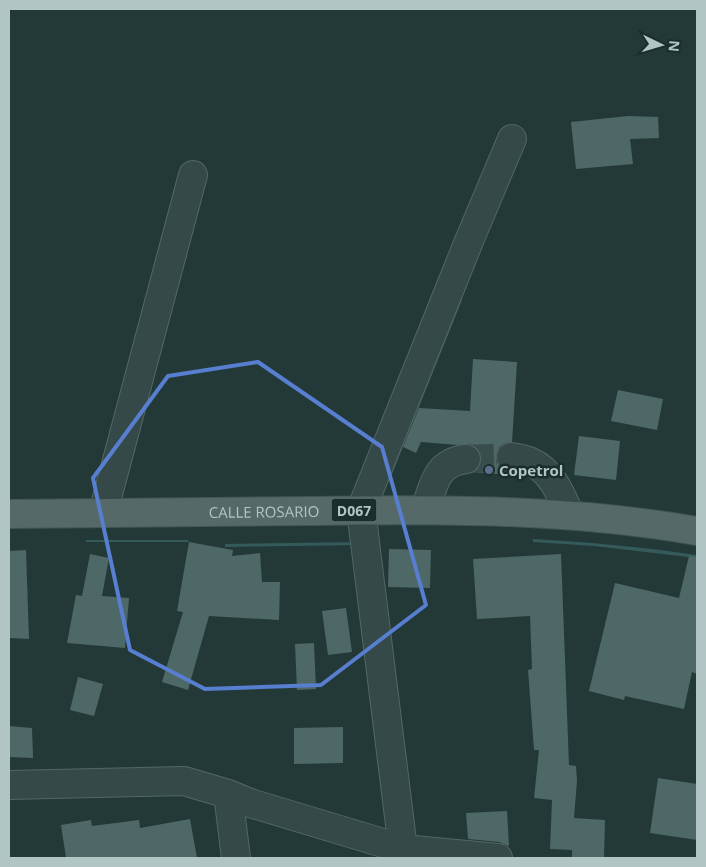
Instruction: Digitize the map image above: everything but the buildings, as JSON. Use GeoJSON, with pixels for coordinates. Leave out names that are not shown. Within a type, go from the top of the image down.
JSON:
{"type":"FeatureCollection","features":[{"type":"Feature","properties":{"kind":"main road","name":"CALLE ROSARIO"},"geometry":{"type":"LineString","coordinates":[[9,514],[425,510],[570,515],[697,531]]}},
{"type":"Feature","properties":{"kind":"street"},"geometry":{"type":"LineString","coordinates":[[402,849],[361,510],[512,139]]}},
{"type":"Feature","properties":{"kind":"street"},"geometry":{"type":"LineString","coordinates":[[103,513],[193,175]]}},
{"type":"Feature","properties":{"kind":"street"},"geometry":{"type":"LineString","coordinates":[[511,457],[531,462],[546,473],[558,487],[570,515]]}},
{"type":"Feature","properties":{"kind":"street"},"geometry":{"type":"LineString","coordinates":[[425,510],[437,477],[444,466],[466,459]]}},
{"type":"Feature","properties":{"kind":"street"},"geometry":{"type":"LineString","coordinates":[[9,785],[184,781],[402,849],[498,858]]}},
{"type":"Feature","properties":{"kind":"street"},"geometry":{"type":"LineString","coordinates":[[228,794],[236,858]]}},
{"type":"Feature","properties":{"kind":"highlighted area"},"geometry":{"type":"Polygon","coordinates":[[[258,362],[382,447],[426,605],[321,685],[205,689],[130,650],[93,478],[168,376],[258,362]]]}},
{"type":"Feature","properties":{"kind":"water"},"geometry":{"type":"Polygon","coordinates":[[[459,299],[462,300],[392,474],[390,473],[459,299]]]}},
{"type":"Feature","properties":{"kind":"water"},"geometry":{"type":"Polygon","coordinates":[[[533,539],[595,543],[656,550],[697,555],[697,558],[594,546],[533,542],[533,539]]]}},
{"type":"Feature","properties":{"kind":"water"},"geometry":{"type":"Polygon","coordinates":[[[86,540],[188,540],[189,542],[86,542],[86,540]]]}},
{"type":"Feature","properties":{"kind":"water"},"geometry":{"type":"Polygon","coordinates":[[[363,542],[363,545],[225,547],[225,544],[363,542]]]}},
{"type":"Feature","properties":{"kind":"tunnel"},"geometry":{"type":"LineString","coordinates":[[466,459],[511,457]]}},
{"type":"Feature","properties":{"kind":"place","name":"Copetrol"},"geometry":{"type":"Point","coordinates":[489,470]}}]}
